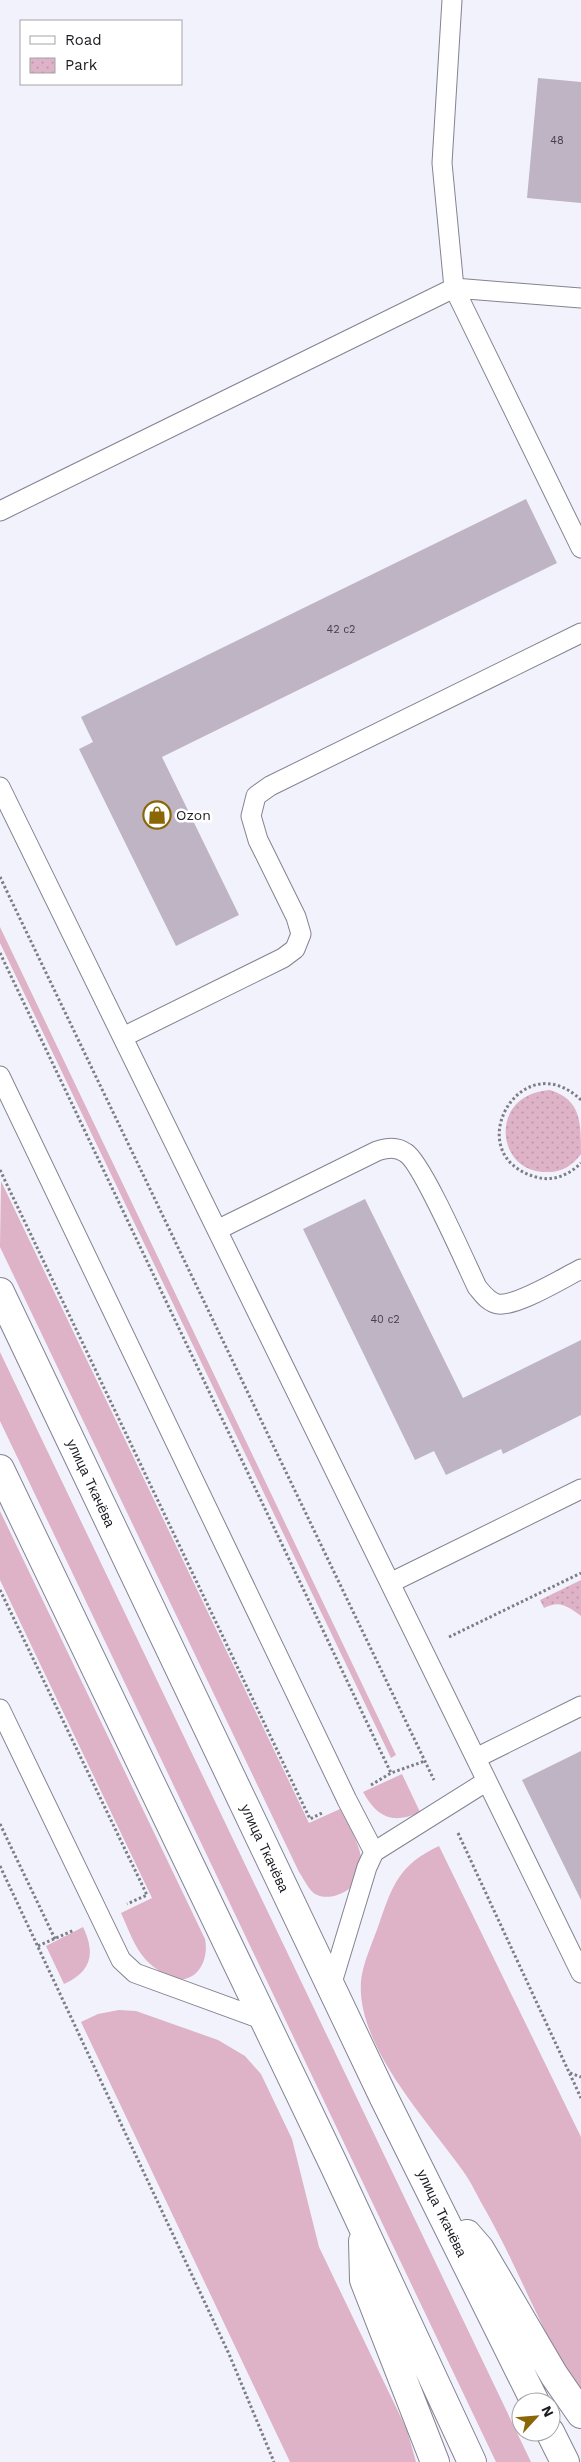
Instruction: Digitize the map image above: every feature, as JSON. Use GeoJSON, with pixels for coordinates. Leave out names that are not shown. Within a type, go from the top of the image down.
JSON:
{"type":"FeatureCollection","features":[{"type":"Feature","properties":{"kind":"street","name":"улица Ткачёва"},"geometry":{"type":"LineString","coordinates":[[0,1292],[331,1986],[530,2392]]}},
{"type":"Feature","properties":{"kind":"street"},"geometry":{"type":"LineString","coordinates":[[0,1469],[264,2020],[472,2462]]}},
{"type":"Feature","properties":{"kind":"street"},"geometry":{"type":"LineString","coordinates":[[434,2197],[480,2249],[554,2375],[581,2414]]}},
{"type":"Feature","properties":{"kind":"street"},"geometry":{"type":"LineString","coordinates":[[363,2229],[364,2280],[435,2462]]}},
{"type":"Feature","properties":{"kind":"street"},"geometry":{"type":"LineString","coordinates":[[555,2442],[565,2462]]}},
{"type":"Feature","properties":{"kind":"lane"},"geometry":{"type":"LineString","coordinates":[[452,0],[442,163],[454,288],[581,548]]}},
{"type":"Feature","properties":{"kind":"lane"},"geometry":{"type":"LineString","coordinates":[[0,511],[454,288],[581,298]]}},
{"type":"Feature","properties":{"kind":"lane"},"geometry":{"type":"LineString","coordinates":[[122,1037],[283,958],[296,949],[301,934],[296,918],[258,840],[251,816],[256,796],[270,786],[581,633]]}},
{"type":"Feature","properties":{"kind":"lane"},"geometry":{"type":"LineString","coordinates":[[0,787],[581,1973]]}},
{"type":"Feature","properties":{"kind":"lane"},"geometry":{"type":"LineString","coordinates":[[0,1076],[347,1800],[374,1852]]}},
{"type":"Feature","properties":{"kind":"lane"},"geometry":{"type":"LineString","coordinates":[[217,1230],[377,1151],[391,1147],[407,1153],[420,1171],[477,1287],[487,1299],[500,1304],[516,1301],[581,1269]]}},
{"type":"Feature","properties":{"kind":"lane"},"geometry":{"type":"LineString","coordinates":[[390,1583],[581,1489]]}},
{"type":"Feature","properties":{"kind":"lane"},"geometry":{"type":"LineString","coordinates":[[476,1758],[581,1706]]}},
{"type":"Feature","properties":{"kind":"lane"},"geometry":{"type":"LineString","coordinates":[[0,1709],[121,1960],[135,1973],[264,2020]]}},
{"type":"Feature","properties":{"kind":"lane"},"geometry":{"type":"LineString","coordinates":[[331,1986],[367,1867],[374,1852],[487,1781]]}},
{"type":"Feature","properties":{"kind":"path"},"geometry":{"type":"LineString","coordinates":[[0,877],[446,1808],[581,2098]]}},
{"type":"Feature","properties":{"kind":"path"},"geometry":{"type":"LineString","coordinates":[[0,953],[391,1773]]}},
{"type":"Feature","properties":{"kind":"path"},"geometry":{"type":"LineString","coordinates":[[581,1100],[567,1088],[551,1084],[535,1085],[519,1092],[508,1104],[501,1118],[499,1135],[503,1151],[513,1164],[526,1174],[542,1179],[558,1177],[574,1170],[581,1163]]}},
{"type":"Feature","properties":{"kind":"path"},"geometry":{"type":"LineString","coordinates":[[423,1650],[581,1573]]}},
{"type":"Feature","properties":{"kind":"path"},"geometry":{"type":"LineString","coordinates":[[0,1590],[147,1895],[38,1946]]}},
{"type":"Feature","properties":{"kind":"path"},"geometry":{"type":"LineString","coordinates":[[0,1824],[55,1938]]}},
{"type":"Feature","properties":{"kind":"path"},"geometry":{"type":"LineString","coordinates":[[0,1866],[229,2354],[274,2462]]}},
{"type":"Feature","properties":{"kind":"path"},"geometry":{"type":"LineString","coordinates":[[570,2073],[581,2077]]}},
{"type":"Feature","properties":{"kind":"green space"},"geometry":{"type":"Polygon","coordinates":[[[0,927],[396,1755],[391,1758],[0,943],[0,927]]]}},
{"type":"Feature","properties":{"kind":"green space"},"geometry":{"type":"Polygon","coordinates":[[[550,1090],[568,1100],[577,1113],[581,1131],[581,1154],[567,1167],[558,1171],[531,1170],[518,1161],[509,1148],[506,1134],[508,1118],[516,1105],[530,1095],[550,1090]]]}},
{"type":"Feature","properties":{"kind":"green space"},"geometry":{"type":"Polygon","coordinates":[[[1,1181],[309,1823],[340,1809],[351,1830],[360,1852],[361,1874],[352,1887],[338,1895],[330,1897],[315,1894],[308,1887],[299,1872],[0,1247],[1,1181]]]}},
{"type":"Feature","properties":{"kind":"green space"},"geometry":{"type":"Polygon","coordinates":[[[0,1352],[511,2420],[511,2442],[521,2442],[531,2462],[496,2462],[0,1421],[0,1352]]]}},
{"type":"Feature","properties":{"kind":"green space"},"geometry":{"type":"Polygon","coordinates":[[[0,1511],[205,1939],[204,1961],[191,1977],[184,1979],[172,1978],[149,1963],[135,1943],[121,1913],[152,1898],[0,1580],[0,1511]]]}},
{"type":"Feature","properties":{"kind":"green space"},"geometry":{"type":"Polygon","coordinates":[[[581,1580],[581,1616],[572,1609],[559,1604],[544,1608],[540,1600],[581,1580]]]}},
{"type":"Feature","properties":{"kind":"green space"},"geometry":{"type":"Polygon","coordinates":[[[402,1774],[420,1812],[401,1818],[386,1816],[374,1808],[363,1792],[402,1774]]]}},
{"type":"Feature","properties":{"kind":"green space"},"geometry":{"type":"Polygon","coordinates":[[[439,1846],[581,2137],[581,2395],[543,2327],[510,2257],[469,2180],[397,2082],[382,2056],[370,2031],[363,2006],[361,1981],[364,1967],[368,1952],[394,1887],[406,1868],[439,1846]]]}},
{"type":"Feature","properties":{"kind":"green space"},"geometry":{"type":"Polygon","coordinates":[[[83,1927],[89,1946],[90,1954],[88,1961],[80,1974],[64,1984],[46,1946],[83,1927]]]}},
{"type":"Feature","properties":{"kind":"green space"},"geometry":{"type":"Polygon","coordinates":[[[119,2010],[136,2011],[218,2040],[245,2056],[261,2074],[292,2139],[319,2247],[407,2430],[416,2462],[290,2462],[81,2022],[98,2014],[119,2010]]]}},
{"type":"Feature","properties":{"kind":"building"},"geometry":{"type":"Polygon","coordinates":[[[538,78],[581,82],[581,203],[527,198],[538,78]]]}},
{"type":"Feature","properties":{"kind":"building"},"geometry":{"type":"Polygon","coordinates":[[[526,499],[557,563],[162,757],[239,915],[176,946],[79,749],[93,742],[81,717],[526,499]]]}},
{"type":"Feature","properties":{"kind":"building"},"geometry":{"type":"Polygon","coordinates":[[[365,1199],[463,1398],[581,1340],[581,1415],[503,1454],[501,1449],[446,1475],[434,1451],[415,1460],[303,1229],[365,1199]]]}},
{"type":"Feature","properties":{"kind":"building"},"geometry":{"type":"Polygon","coordinates":[[[581,1751],[581,1900],[522,1780],[581,1751]]]}},
{"type":"Feature","properties":{"kind":"place","name":"Ozon"},"geometry":{"type":"Point","coordinates":[157,815]}}]}
